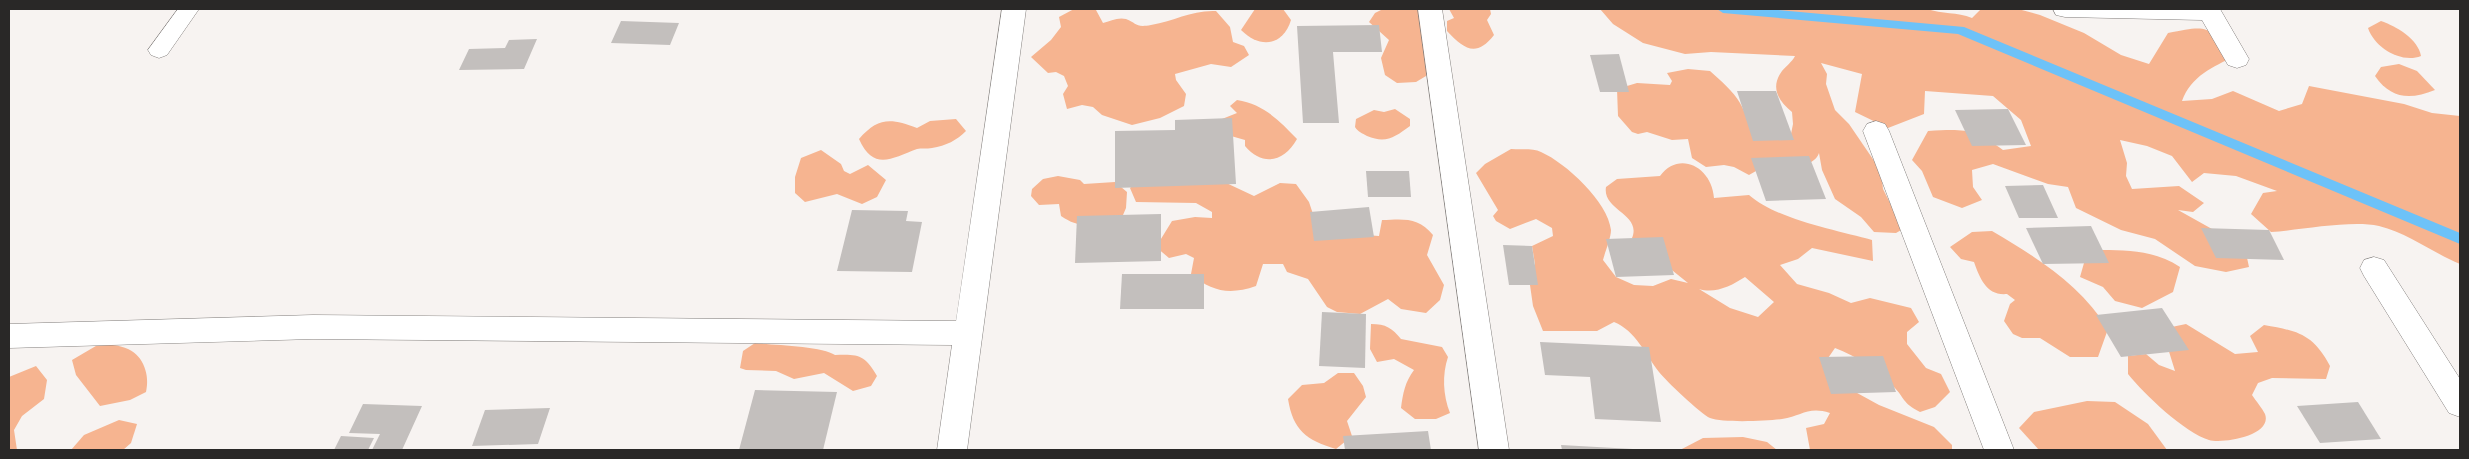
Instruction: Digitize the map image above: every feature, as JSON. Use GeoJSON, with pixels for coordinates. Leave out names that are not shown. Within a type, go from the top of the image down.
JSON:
{"type":"FeatureCollection","features":[{"type":"Feature","properties":{"kind":"street"},"geometry":{"type":"LineString","coordinates":[[952,450],[1014,9]]}},
{"type":"Feature","properties":{"kind":"street"},"geometry":{"type":"LineString","coordinates":[[1430,9],[1494,450]]}},
{"type":"Feature","properties":{"kind":"street"},"geometry":{"type":"LineString","coordinates":[[2065,9],[2209,10],[2237,59]]}},
{"type":"Feature","properties":{"kind":"street"},"geometry":{"type":"LineString","coordinates":[[1876,131],[1999,450]]}},
{"type":"Feature","properties":{"kind":"street"},"geometry":{"type":"LineString","coordinates":[[2374,268],[2460,404]]}},
{"type":"Feature","properties":{"kind":"street"},"geometry":{"type":"LineString","coordinates":[[9,336],[313,327],[968,333]]}},
{"type":"Feature","properties":{"kind":"lane"},"geometry":{"type":"LineString","coordinates":[[159,50],[189,9]]}},
{"type":"Feature","properties":{"kind":"shaded area"},"geometry":{"type":"Polygon","coordinates":[[[1074,9],[1096,10],[1103,23],[1126,19],[1142,26],[1199,12],[1216,11],[1230,27],[1233,42],[1244,46],[1249,55],[1231,67],[1211,64],[1175,74],[1176,80],[1186,94],[1184,106],[1160,118],[1132,125],[1102,115],[1093,107],[1082,105],[1067,109],[1063,94],[1068,86],[1064,76],[1056,72],[1048,73],[1031,57],[1051,40],[1061,27],[1059,17],[1074,9]]]}},
{"type":"Feature","properties":{"kind":"shaded area"},"geometry":{"type":"Polygon","coordinates":[[[1255,9],[1283,9],[1291,20],[1287,29],[1277,40],[1263,42],[1248,36],[1241,30],[1255,9]]]}},
{"type":"Feature","properties":{"kind":"shaded area"},"geometry":{"type":"Polygon","coordinates":[[[1383,9],[1422,9],[1431,20],[1434,61],[1426,76],[1416,82],[1397,83],[1385,75],[1381,58],[1389,40],[1369,22],[1375,13],[1383,9]]]}},
{"type":"Feature","properties":{"kind":"shaded area"},"geometry":{"type":"Polygon","coordinates":[[[1449,9],[1490,9],[1491,14],[1487,20],[1494,35],[1488,42],[1476,49],[1465,46],[1447,31],[1447,21],[1454,18],[1449,9]]]}},
{"type":"Feature","properties":{"kind":"shaded area"},"geometry":{"type":"Polygon","coordinates":[[[1600,9],[1927,9],[1972,18],[1981,9],[2018,9],[2040,15],[2084,33],[2121,55],[2149,64],[2168,33],[2192,29],[2206,30],[2219,38],[2235,56],[2204,73],[2191,85],[2182,101],[2212,99],[2233,91],[2279,111],[2302,104],[2309,86],[2404,104],[2432,113],[2460,116],[2460,264],[2400,233],[2379,226],[2354,224],[2271,232],[2251,214],[2263,193],[2277,191],[2236,176],[2204,173],[2192,182],[2172,156],[2147,146],[2120,140],[2127,163],[2126,176],[2132,189],[2179,186],[2204,203],[2193,212],[2178,210],[2212,229],[2246,253],[2249,267],[2226,272],[2195,266],[2155,239],[2121,230],[2076,208],[2068,187],[2048,184],[1993,164],[1972,170],[1973,187],[1982,200],[1962,208],[1933,197],[1922,171],[1912,160],[1928,131],[1960,130],[1976,134],[2003,150],[2031,146],[2021,120],[1993,96],[1925,91],[1924,114],[1888,128],[1855,112],[1862,74],[1821,63],[1827,74],[1826,84],[1835,110],[1849,124],[1881,171],[1883,189],[1903,229],[1896,233],[1874,232],[1861,217],[1835,199],[1822,170],[1819,153],[1815,159],[1801,166],[1756,171],[1749,175],[1734,167],[1724,165],[1706,167],[1692,158],[1688,139],[1672,140],[1647,132],[1638,134],[1632,132],[1618,116],[1617,89],[1637,83],[1670,85],[1672,81],[1667,73],[1688,69],[1710,71],[1737,99],[1758,134],[1791,134],[1793,124],[1792,112],[1783,103],[1776,88],[1778,77],[1795,56],[1711,52],[1685,54],[1643,43],[1613,24],[1600,9]]]}},
{"type":"Feature","properties":{"kind":"shaded area"},"geometry":{"type":"Polygon","coordinates":[[[2381,21],[2406,34],[2416,44],[2421,56],[2405,58],[2397,56],[2376,42],[2368,28],[2381,21]]]}},
{"type":"Feature","properties":{"kind":"shaded area"},"geometry":{"type":"Polygon","coordinates":[[[2399,64],[2417,71],[2435,90],[2409,96],[2394,93],[2381,84],[2375,76],[2381,67],[2399,64]]]}},
{"type":"Feature","properties":{"kind":"shaded area"},"geometry":{"type":"Polygon","coordinates":[[[1237,100],[1255,105],[1277,119],[1297,139],[1292,147],[1280,157],[1266,159],[1252,153],[1245,146],[1245,140],[1231,136],[1217,121],[1237,113],[1230,106],[1237,100]]]}},
{"type":"Feature","properties":{"kind":"shaded area"},"geometry":{"type":"Polygon","coordinates":[[[1395,109],[1410,119],[1410,126],[1395,136],[1385,139],[1374,138],[1360,132],[1355,127],[1356,119],[1374,110],[1384,112],[1395,109]]]}},
{"type":"Feature","properties":{"kind":"shaded area"},"geometry":{"type":"Polygon","coordinates":[[[956,119],[966,131],[955,140],[942,146],[917,149],[884,160],[871,156],[859,139],[879,123],[900,122],[917,128],[930,121],[956,119]]]}},
{"type":"Feature","properties":{"kind":"shaded area"},"geometry":{"type":"Polygon","coordinates":[[[1511,149],[1538,151],[1562,165],[1594,196],[1608,219],[1611,233],[1603,260],[1616,277],[1634,285],[1653,286],[1671,279],[1688,283],[1632,238],[1634,230],[1632,223],[1610,201],[1606,195],[1606,187],[1617,179],[1660,176],[1668,168],[1676,164],[1685,163],[1701,171],[1712,187],[1714,198],[1749,195],[1775,211],[1790,217],[1872,240],[1873,261],[1812,248],[1798,259],[1780,265],[1797,284],[1829,293],[1851,303],[1870,298],[1911,308],[1919,322],[1907,332],[1907,344],[1926,368],[1941,374],[1950,392],[1935,407],[1920,412],[1914,409],[1880,374],[1843,351],[1835,348],[1826,361],[1848,388],[1879,405],[1934,427],[1952,445],[1952,450],[1810,450],[1806,428],[1824,424],[1830,413],[1810,411],[1789,418],[1756,421],[1716,420],[1705,415],[1675,389],[1654,365],[1640,344],[1622,326],[1614,322],[1597,331],[1543,331],[1533,306],[1530,285],[1535,264],[1532,246],[1553,236],[1552,228],[1536,219],[1510,229],[1496,221],[1493,216],[1498,210],[1476,173],[1485,164],[1511,149]],[[1745,277],[1717,290],[1699,289],[1730,308],[1758,317],[1774,302],[1745,277]]]}},
{"type":"Feature","properties":{"kind":"shaded area"},"geometry":{"type":"Polygon","coordinates":[[[821,150],[841,164],[844,171],[850,174],[868,165],[886,180],[877,197],[862,204],[837,194],[805,202],[795,193],[795,177],[801,158],[821,150]]]}},
{"type":"Feature","properties":{"kind":"shaded area"},"geometry":{"type":"Polygon","coordinates":[[[1148,170],[1205,173],[1254,196],[1280,183],[1296,184],[1309,202],[1316,223],[1337,233],[1379,236],[1382,220],[1410,220],[1417,222],[1428,229],[1433,235],[1427,255],[1444,285],[1440,300],[1426,313],[1401,309],[1388,299],[1360,314],[1337,312],[1327,307],[1308,279],[1287,272],[1283,264],[1263,264],[1256,286],[1247,289],[1230,291],[1206,285],[1191,274],[1194,258],[1186,254],[1169,258],[1156,247],[1172,221],[1195,217],[1212,218],[1212,212],[1196,203],[1136,202],[1130,188],[1148,170]]]}},
{"type":"Feature","properties":{"kind":"shaded area"},"geometry":{"type":"Polygon","coordinates":[[[1058,176],[1080,180],[1084,184],[1115,182],[1127,192],[1126,208],[1123,215],[1098,223],[1084,225],[1069,221],[1061,216],[1059,204],[1039,205],[1031,196],[1032,189],[1043,179],[1058,176]]]}},
{"type":"Feature","properties":{"kind":"shaded area"},"geometry":{"type":"Polygon","coordinates":[[[1992,231],[2056,273],[2071,285],[2097,313],[2108,329],[2098,357],[2070,357],[2040,338],[2022,338],[2013,334],[2004,321],[2010,304],[2015,300],[2007,294],[2000,294],[1989,289],[1982,280],[1974,262],[1961,259],[1950,247],[1972,232],[1992,231]]]}},
{"type":"Feature","properties":{"kind":"shaded area"},"geometry":{"type":"Polygon","coordinates":[[[2102,250],[2142,252],[2162,258],[2180,267],[2173,292],[2142,308],[2115,301],[2103,287],[2080,277],[2084,263],[2102,250]]]}},
{"type":"Feature","properties":{"kind":"shaded area"},"geometry":{"type":"Polygon","coordinates":[[[1371,324],[1388,327],[1401,339],[1442,347],[1448,357],[1444,385],[1450,413],[1436,419],[1415,419],[1401,408],[1408,379],[1414,370],[1394,359],[1377,362],[1370,349],[1371,324]]]}},
{"type":"Feature","properties":{"kind":"shaded area"},"geometry":{"type":"Polygon","coordinates":[[[2186,324],[2235,354],[2258,352],[2250,336],[2264,325],[2295,332],[2311,341],[2324,355],[2330,366],[2326,379],[2272,378],[2258,383],[2252,395],[2265,414],[2265,422],[2261,428],[2245,437],[2224,441],[2209,440],[2188,430],[2154,402],[2128,374],[2128,356],[2146,354],[2159,365],[2175,371],[2162,329],[2186,324]]]}},
{"type":"Feature","properties":{"kind":"shaded area"},"geometry":{"type":"Polygon","coordinates":[[[101,343],[125,348],[138,356],[146,373],[146,392],[130,400],[100,406],[76,375],[72,360],[101,343]]]}},
{"type":"Feature","properties":{"kind":"shaded area"},"geometry":{"type":"Polygon","coordinates":[[[755,343],[809,348],[835,355],[861,357],[869,364],[877,376],[871,386],[853,391],[824,373],[794,379],[776,371],[740,368],[743,351],[755,343]]]}},
{"type":"Feature","properties":{"kind":"shaded area"},"geometry":{"type":"Polygon","coordinates":[[[36,366],[47,380],[44,399],[22,416],[14,430],[17,450],[9,450],[9,377],[36,366]]]}},
{"type":"Feature","properties":{"kind":"shaded area"},"geometry":{"type":"Polygon","coordinates":[[[1338,373],[1354,373],[1363,386],[1366,397],[1347,421],[1352,436],[1336,449],[1317,442],[1297,426],[1290,410],[1288,399],[1302,385],[1324,383],[1338,373]]]}},
{"type":"Feature","properties":{"kind":"shaded area"},"geometry":{"type":"Polygon","coordinates":[[[2087,401],[2115,402],[2148,424],[2167,450],[2039,450],[2019,428],[2034,412],[2087,401]]]}},
{"type":"Feature","properties":{"kind":"shaded area"},"geometry":{"type":"Polygon","coordinates":[[[119,420],[137,424],[131,443],[123,450],[71,450],[84,435],[119,420]]]}},
{"type":"Feature","properties":{"kind":"shaded area"},"geometry":{"type":"Polygon","coordinates":[[[1743,437],[1767,442],[1777,450],[1680,450],[1703,438],[1743,437]]]}},
{"type":"Feature","properties":{"kind":"building"},"geometry":{"type":"Polygon","coordinates":[[[621,21],[679,23],[670,45],[611,43],[621,21]]]}},
{"type":"Feature","properties":{"kind":"building"},"geometry":{"type":"Polygon","coordinates":[[[1379,25],[1382,52],[1333,52],[1339,123],[1303,123],[1297,26],[1379,25]]]}},
{"type":"Feature","properties":{"kind":"building"},"geometry":{"type":"Polygon","coordinates":[[[537,39],[524,69],[459,70],[469,49],[505,48],[509,40],[537,39]]]}},
{"type":"Feature","properties":{"kind":"building"},"geometry":{"type":"Polygon","coordinates":[[[1619,54],[1629,92],[1600,92],[1590,55],[1619,54]]]}},
{"type":"Feature","properties":{"kind":"building"},"geometry":{"type":"Polygon","coordinates":[[[1737,91],[1776,91],[1794,140],[1753,141],[1737,91]]]}},
{"type":"Feature","properties":{"kind":"building"},"geometry":{"type":"Polygon","coordinates":[[[2008,109],[2026,145],[1972,146],[1955,110],[2008,109]]]}},
{"type":"Feature","properties":{"kind":"building"},"geometry":{"type":"Polygon","coordinates":[[[1232,118],[1236,184],[1115,188],[1115,131],[1175,130],[1175,120],[1232,118]]]}},
{"type":"Feature","properties":{"kind":"building"},"geometry":{"type":"Polygon","coordinates":[[[1809,156],[1826,199],[1766,201],[1751,158],[1809,156]]]}},
{"type":"Feature","properties":{"kind":"building"},"geometry":{"type":"Polygon","coordinates":[[[1366,171],[1409,171],[1411,197],[1368,197],[1366,171]]]}},
{"type":"Feature","properties":{"kind":"building"},"geometry":{"type":"Polygon","coordinates":[[[2043,185],[2058,218],[2019,218],[2005,186],[2043,185]]]}},
{"type":"Feature","properties":{"kind":"building"},"geometry":{"type":"Polygon","coordinates":[[[1369,207],[1374,237],[1314,241],[1310,212],[1369,207]]]}},
{"type":"Feature","properties":{"kind":"building"},"geometry":{"type":"Polygon","coordinates":[[[852,210],[908,211],[906,221],[922,222],[912,272],[837,271],[852,210]]]}},
{"type":"Feature","properties":{"kind":"building"},"geometry":{"type":"Polygon","coordinates":[[[1161,214],[1161,261],[1075,263],[1077,216],[1161,214]]]}},
{"type":"Feature","properties":{"kind":"building"},"geometry":{"type":"Polygon","coordinates":[[[2091,226],[2109,263],[2043,264],[2026,228],[2091,226]]]}},
{"type":"Feature","properties":{"kind":"building"},"geometry":{"type":"Polygon","coordinates":[[[2201,228],[2269,230],[2284,260],[2216,258],[2201,228]]]}},
{"type":"Feature","properties":{"kind":"building"},"geometry":{"type":"Polygon","coordinates":[[[1663,237],[1674,275],[1616,277],[1606,239],[1663,237]]]}},
{"type":"Feature","properties":{"kind":"building"},"geometry":{"type":"Polygon","coordinates":[[[1503,245],[1532,246],[1538,285],[1509,285],[1503,245]]]}},
{"type":"Feature","properties":{"kind":"building"},"geometry":{"type":"Polygon","coordinates":[[[1122,274],[1204,274],[1204,309],[1120,309],[1122,274]]]}},
{"type":"Feature","properties":{"kind":"building"},"geometry":{"type":"Polygon","coordinates":[[[2162,308],[2189,350],[2121,357],[2096,315],[2162,308]]]}},
{"type":"Feature","properties":{"kind":"building"},"geometry":{"type":"Polygon","coordinates":[[[1322,312],[1366,314],[1365,368],[1319,366],[1322,312]]]}},
{"type":"Feature","properties":{"kind":"building"},"geometry":{"type":"Polygon","coordinates":[[[1540,342],[1649,347],[1661,422],[1595,419],[1590,377],[1545,375],[1540,342]]]}},
{"type":"Feature","properties":{"kind":"building"},"geometry":{"type":"Polygon","coordinates":[[[1883,356],[1896,392],[1831,394],[1819,357],[1883,356]]]}},
{"type":"Feature","properties":{"kind":"building"},"geometry":{"type":"Polygon","coordinates":[[[755,390],[837,392],[823,450],[739,450],[755,390]]]}},
{"type":"Feature","properties":{"kind":"building"},"geometry":{"type":"Polygon","coordinates":[[[2358,402],[2381,439],[2320,443],[2297,406],[2358,402]]]}},
{"type":"Feature","properties":{"kind":"building"},"geometry":{"type":"Polygon","coordinates":[[[363,404],[422,406],[402,450],[372,450],[380,434],[349,433],[363,404]]]}},
{"type":"Feature","properties":{"kind":"building"},"geometry":{"type":"Polygon","coordinates":[[[550,408],[538,444],[472,446],[485,410],[550,408]]]}},
{"type":"Feature","properties":{"kind":"building"},"geometry":{"type":"Polygon","coordinates":[[[1428,431],[1431,450],[1345,450],[1343,436],[1428,431]]]}},
{"type":"Feature","properties":{"kind":"building"},"geometry":{"type":"Polygon","coordinates":[[[341,436],[374,438],[368,450],[334,450],[341,436]]]}},
{"type":"Feature","properties":{"kind":"building"},"geometry":{"type":"Polygon","coordinates":[[[1561,445],[1633,449],[1633,450],[1562,450],[1561,445]]]}},
{"type":"Feature","properties":{"kind":"waterway"},"geometry":{"type":"LineString","coordinates":[[1723,9],[1960,30],[2460,239]]}}]}
